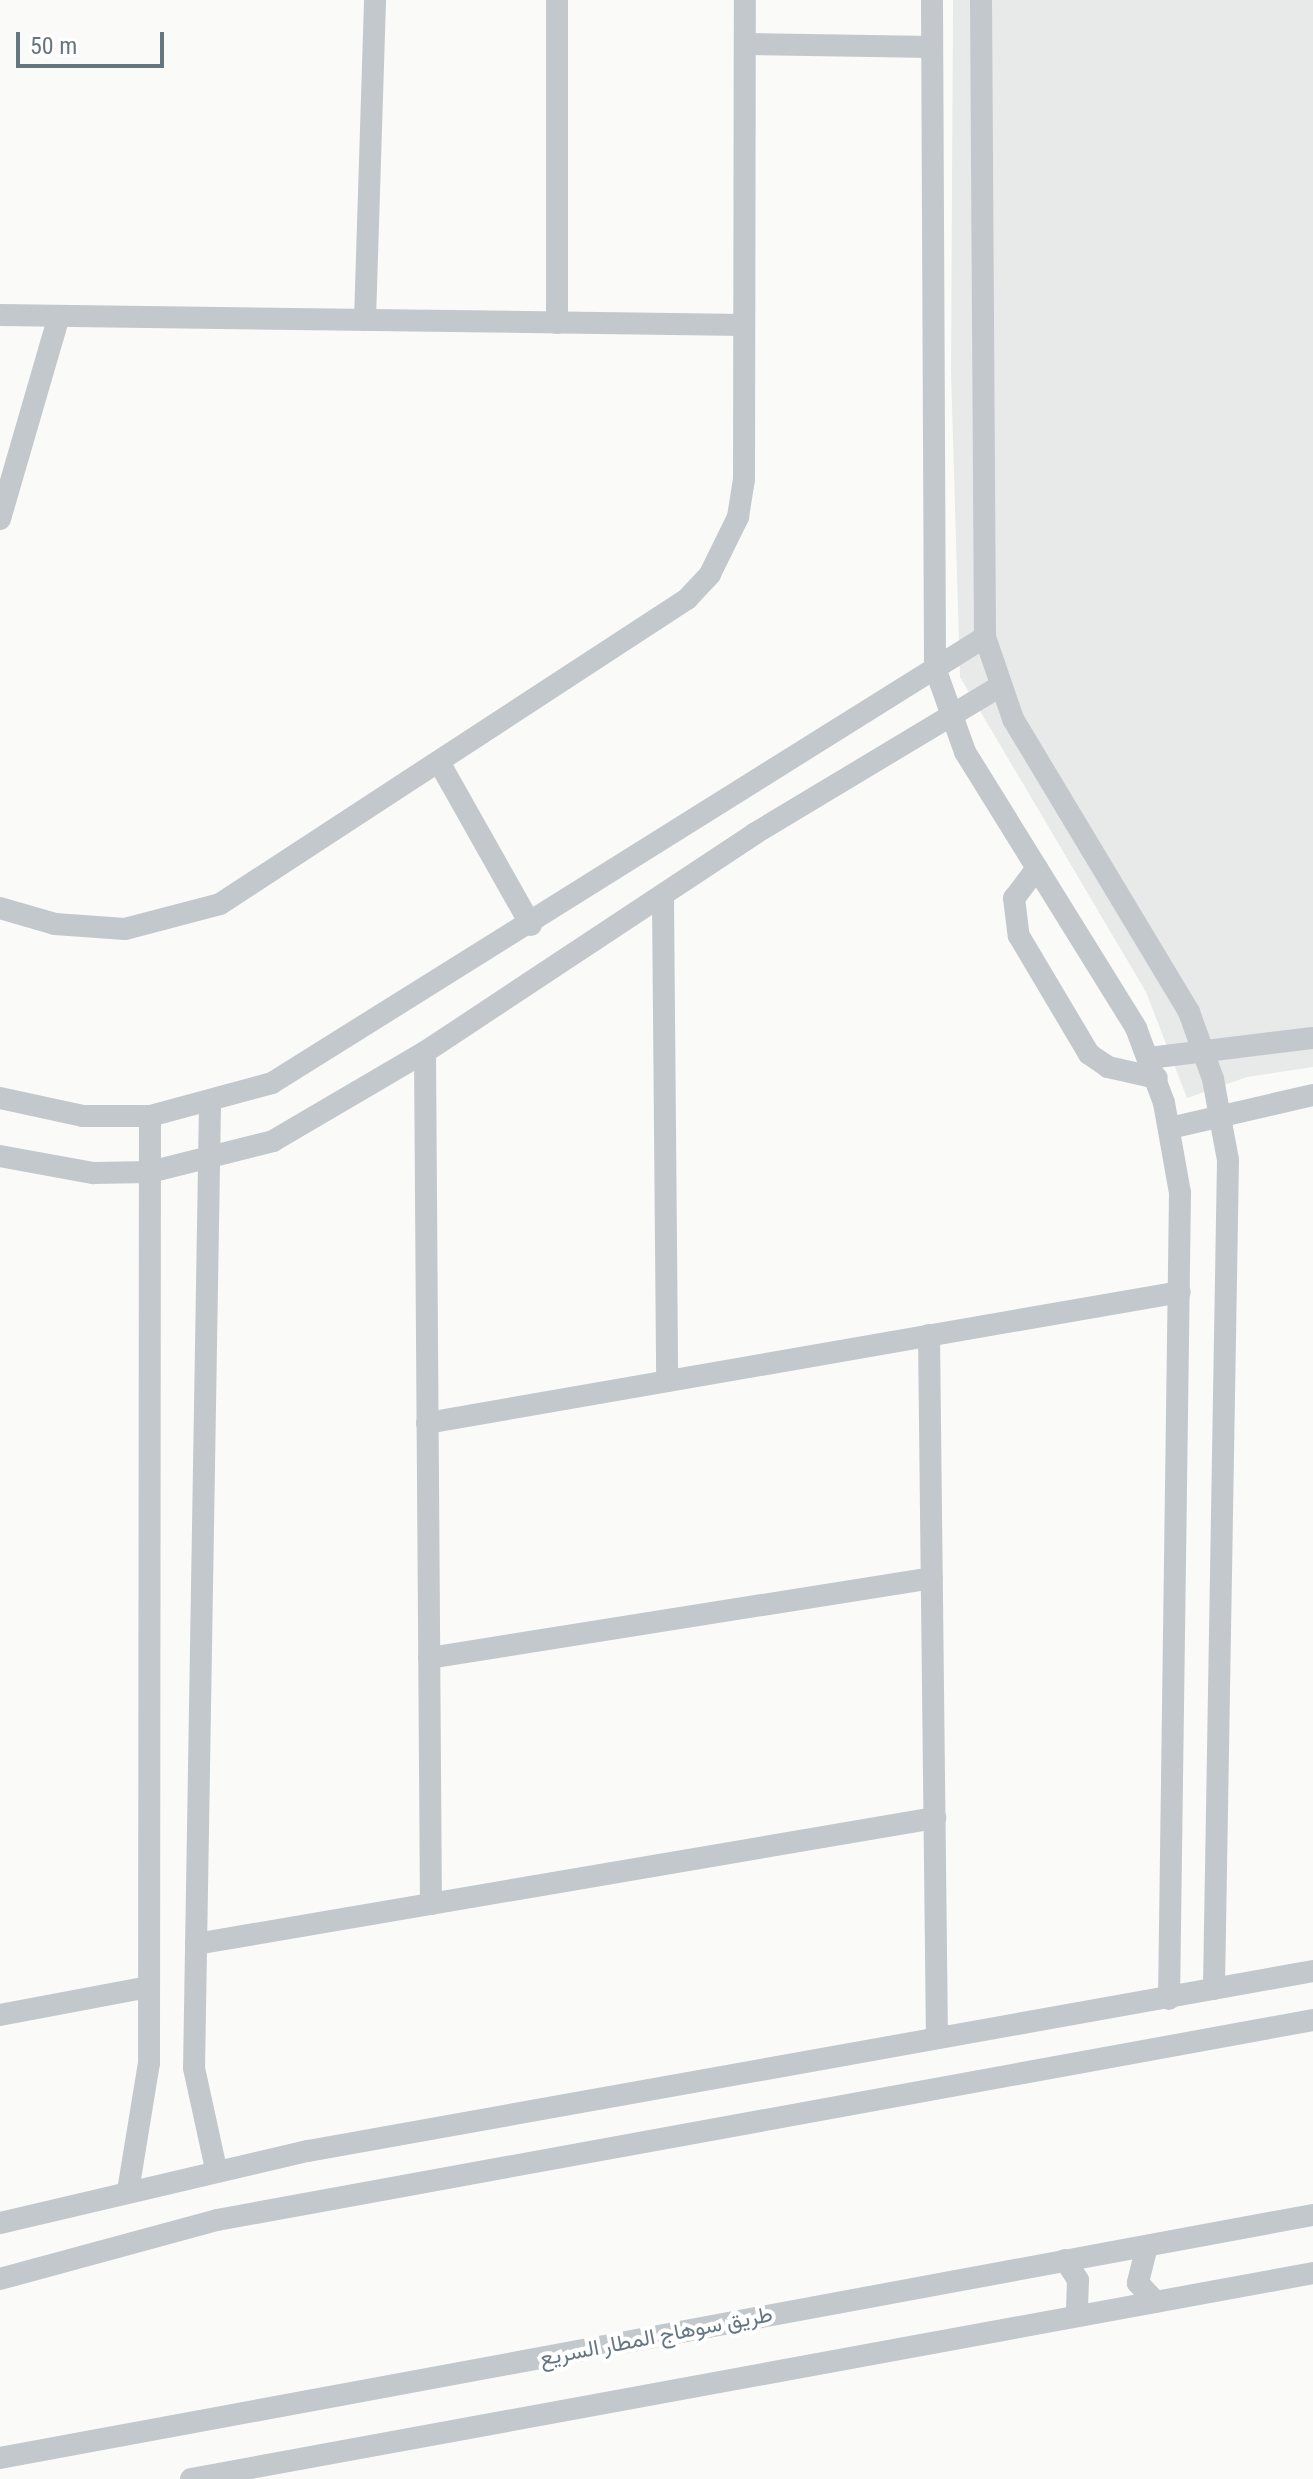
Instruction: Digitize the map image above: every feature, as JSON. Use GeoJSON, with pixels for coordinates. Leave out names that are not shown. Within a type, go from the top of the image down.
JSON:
{"type":"FeatureCollection","features":[{"type":"Feature","properties":{"kind":"street"},"geometry":{"type":"LineString","coordinates":[[365,320],[375,0]]}},
{"type":"Feature","properties":{"kind":"street"},"geometry":{"type":"LineString","coordinates":[[557,0],[557,323]]}},
{"type":"Feature","properties":{"kind":"street"},"geometry":{"type":"LineString","coordinates":[[0,908],[93,929],[189,917],[250,887],[687,599],[710,574],[728,544],[743,488],[745,0]]}},
{"type":"Feature","properties":{"kind":"street"},"geometry":{"type":"LineString","coordinates":[[932,0],[935,668],[949,719],[1153,1068],[1170,1128],[1180,1193],[1169,1999]]}},
{"type":"Feature","properties":{"kind":"street"},"geometry":{"type":"LineString","coordinates":[[981,0],[985,637],[999,687],[1203,1047],[1221,1112],[1231,1210],[1214,1989]]}},
{"type":"Feature","properties":{"kind":"street"},"geometry":{"type":"LineString","coordinates":[[745,44],[932,47]]}},
{"type":"Feature","properties":{"kind":"street"},"geometry":{"type":"LineString","coordinates":[[0,315],[744,325]]}},
{"type":"Feature","properties":{"kind":"street"},"geometry":{"type":"LineString","coordinates":[[0,519],[59,316]]}},
{"type":"Feature","properties":{"kind":"street"},"geometry":{"type":"LineString","coordinates":[[0,1098],[83,1116],[150,1116],[210,1105],[311,1062],[985,637]]}},
{"type":"Feature","properties":{"kind":"street"},"geometry":{"type":"LineString","coordinates":[[0,1156],[93,1173],[150,1172],[210,1163],[273,1141],[425,1052],[663,900],[754,834],[999,687]]}},
{"type":"Feature","properties":{"kind":"street"},"geometry":{"type":"LineString","coordinates":[[439,762],[531,925]]}},
{"type":"Feature","properties":{"kind":"street"},"geometry":{"type":"LineString","coordinates":[[1037,868],[1014,898],[1019,936],[1089,1054],[1120,1071],[1153,1068],[1203,1047],[1313,1038]]}},
{"type":"Feature","properties":{"kind":"street"},"geometry":{"type":"LineString","coordinates":[[663,900],[667,1381]]}},
{"type":"Feature","properties":{"kind":"street"},"geometry":{"type":"LineString","coordinates":[[425,1052],[431,1904]]}},
{"type":"Feature","properties":{"kind":"street"},"geometry":{"type":"LineString","coordinates":[[1170,1128],[1221,1112],[1313,1095]]}},
{"type":"Feature","properties":{"kind":"street"},"geometry":{"type":"LineString","coordinates":[[210,1105],[196,2103],[216,2169]]}},
{"type":"Feature","properties":{"kind":"street"},"geometry":{"type":"LineString","coordinates":[[128,2191],[147,2096],[150,1116]]}},
{"type":"Feature","properties":{"kind":"street"},"geometry":{"type":"LineString","coordinates":[[427,1423],[1180,1292]]}},
{"type":"Feature","properties":{"kind":"street"},"geometry":{"type":"LineString","coordinates":[[929,1335],[937,2038]]}},
{"type":"Feature","properties":{"kind":"street"},"geometry":{"type":"LineString","coordinates":[[429,1658],[932,1578]]}},
{"type":"Feature","properties":{"kind":"street"},"geometry":{"type":"LineString","coordinates":[[196,1944],[935,1818]]}},
{"type":"Feature","properties":{"kind":"street"},"geometry":{"type":"LineString","coordinates":[[0,2223],[216,2169],[1313,1971]]}},
{"type":"Feature","properties":{"kind":"street"},"geometry":{"type":"LineString","coordinates":[[0,2015],[148,1987]]}},
{"type":"Feature","properties":{"kind":"street"},"geometry":{"type":"LineString","coordinates":[[0,2279],[217,2220],[1313,2020]]}},
{"type":"Feature","properties":{"kind":"street","name":"طريق سوهاج المطار السريع"},"geometry":{"type":"LineString","coordinates":[[0,2458],[1313,2215]]}},
{"type":"Feature","properties":{"kind":"street"},"geometry":{"type":"LineString","coordinates":[[1147,2246],[1138,2283],[1156,2302]]}},
{"type":"Feature","properties":{"kind":"street"},"geometry":{"type":"LineString","coordinates":[[1065,2260],[1078,2280],[1077,2315]]}},
{"type":"Feature","properties":{"kind":"street"},"geometry":{"type":"LineString","coordinates":[[191,2479],[1313,2273]]}},
{"type":"Feature","properties":{"kind":"shaded area"},"geometry":{"type":"Polygon","coordinates":[[[953,0],[1313,0],[1313,1067],[1247,1077],[1187,1098],[1146,992],[960,677],[951,371],[953,0]]]}}]}
